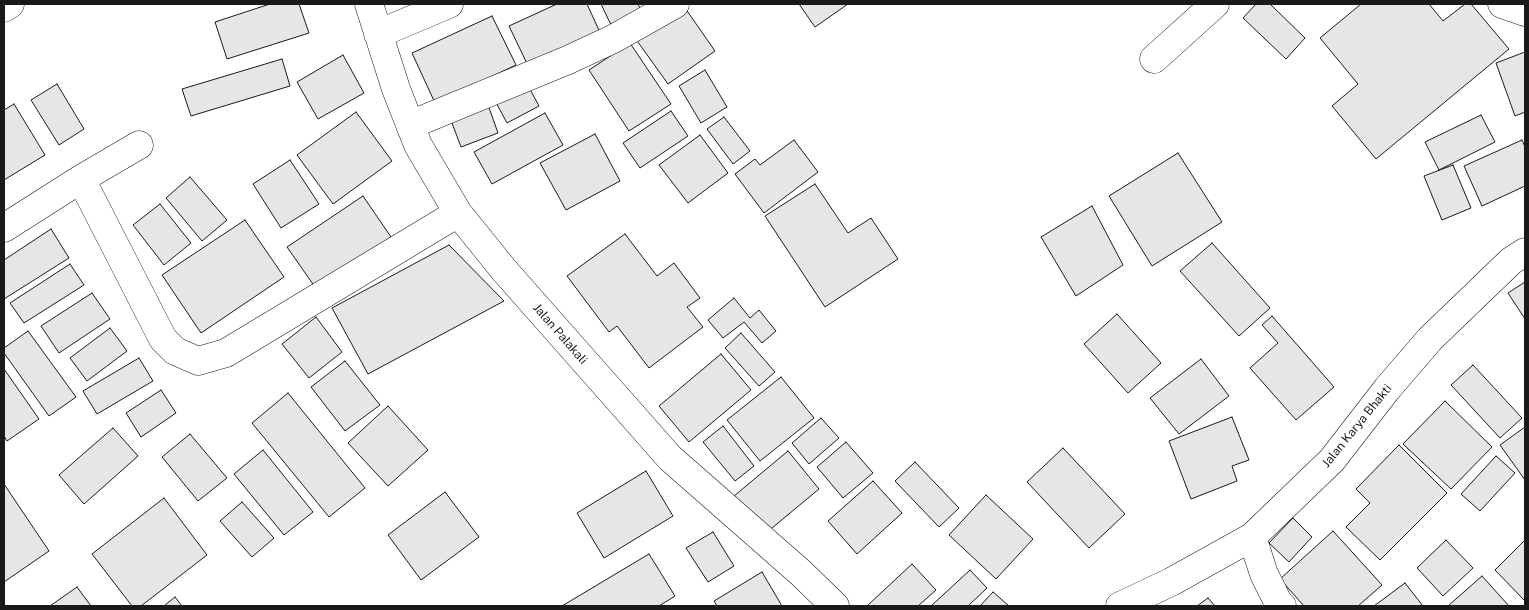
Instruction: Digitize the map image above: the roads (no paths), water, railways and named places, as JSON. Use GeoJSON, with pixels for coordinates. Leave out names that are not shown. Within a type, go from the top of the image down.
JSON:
{"type":"FeatureCollection","features":[{"type":"Feature","properties":{"kind":"street"},"geometry":{"type":"LineString","coordinates":[[4,8],[10,4]]}},
{"type":"Feature","properties":{"kind":"street","name":"Jalan Palakali"},"geometry":{"type":"LineString","coordinates":[[369,4],[396,88],[418,145],[458,213],[530,300],[670,458],[794,567],[835,606]]}},
{"type":"Feature","properties":{"kind":"street"},"geometry":{"type":"LineString","coordinates":[[378,34],[449,4]]}},
{"type":"Feature","properties":{"kind":"street"},"geometry":{"type":"LineString","coordinates":[[410,125],[568,60],[613,39],[674,4]]}},
{"type":"Feature","properties":{"kind":"street"},"geometry":{"type":"LineString","coordinates":[[1154,59],[1215,4]]}},
{"type":"Feature","properties":{"kind":"street"},"geometry":{"type":"LineString","coordinates":[[1502,4],[1525,12]]}},
{"type":"Feature","properties":{"kind":"street"},"geometry":{"type":"LineString","coordinates":[[4,228],[139,144]]}},
{"type":"Feature","properties":{"kind":"street"},"geometry":{"type":"LineString","coordinates":[[81,179],[163,339],[175,351],[198,361],[226,353],[458,213]]}},
{"type":"Feature","properties":{"kind":"street","name":"Jalan Karya Bhakti"},"geometry":{"type":"LineString","coordinates":[[1120,606],[1171,582],[1252,537],[1332,460],[1387,389],[1430,338],[1511,261],[1525,252]]}},
{"type":"Feature","properties":{"kind":"street"},"geometry":{"type":"LineString","coordinates":[[1252,537],[1264,574],[1278,602],[1282,606]]}}]}
